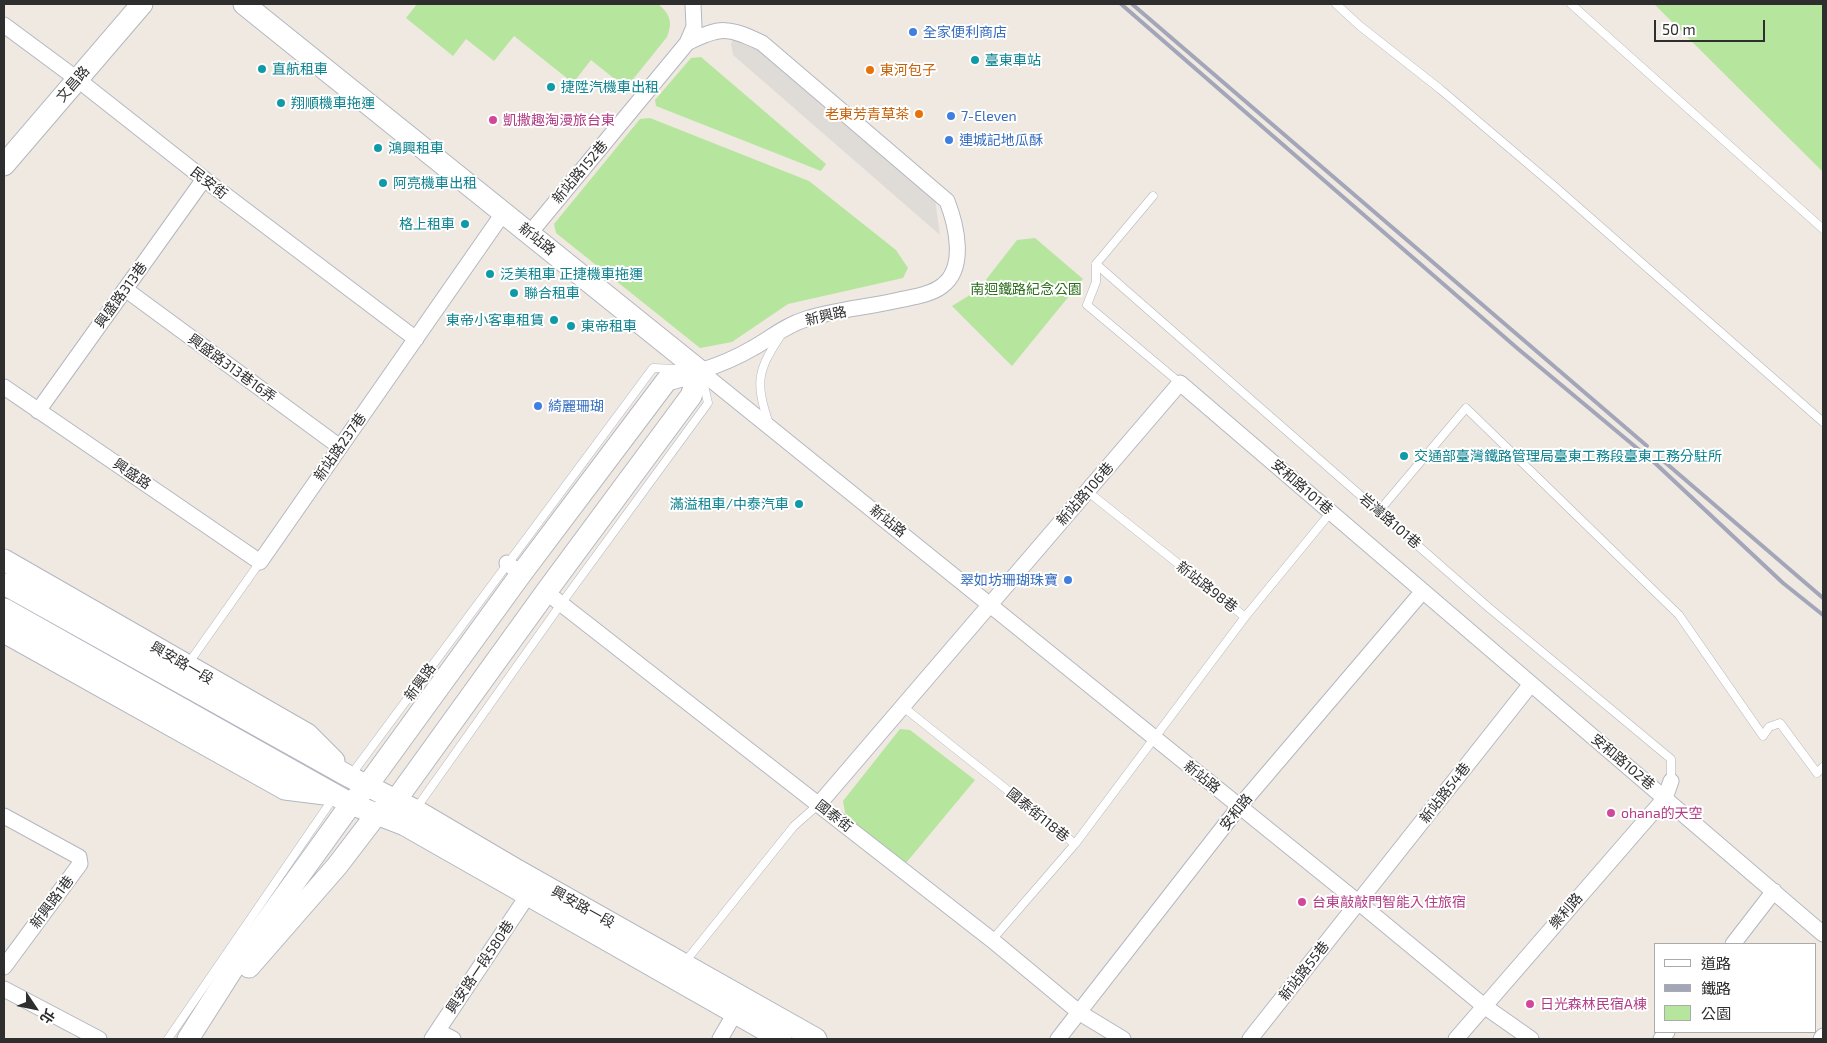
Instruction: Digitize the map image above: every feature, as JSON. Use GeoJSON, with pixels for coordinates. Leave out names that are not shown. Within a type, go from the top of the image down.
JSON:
{"type":"FeatureCollection","features":[{"type":"Feature","properties":{"kind":"street","name":"文昌路"},"geometry":{"type":"LineString","coordinates":[[4,165],[142,4]]}},
{"type":"Feature","properties":{"kind":"street","name":"新站路"},"geometry":{"type":"LineString","coordinates":[[244,4],[770,426],[1484,1006],[1531,1039]]}},
{"type":"Feature","properties":{"kind":"street"},"geometry":{"type":"LineString","coordinates":[[687,43],[694,27],[693,4]]}},
{"type":"Feature","properties":{"kind":"street","name":"民安街"},"geometry":{"type":"LineString","coordinates":[[4,25],[416,339]]}},
{"type":"Feature","properties":{"kind":"street","name":"新興路"},"geometry":{"type":"LineString","coordinates":[[194,1031],[343,799],[359,782],[514,569],[667,380],[727,362],[754,348],[786,327],[806,319],[916,297],[944,285],[953,273],[958,243],[954,219],[947,201],[762,43],[739,32],[721,29],[704,34],[687,43]]}},
{"type":"Feature","properties":{"kind":"street","name":"新站路152巷"},"geometry":{"type":"LineString","coordinates":[[530,233],[687,43]]}},
{"type":"Feature","properties":{"kind":"street","name":"興盛路313巷"},"geometry":{"type":"LineString","coordinates":[[38,411],[204,179]]}},
{"type":"Feature","properties":{"kind":"street","name":"新站路237巷"},"geometry":{"type":"LineString","coordinates":[[260,562],[504,212]]}},
{"type":"Feature","properties":{"kind":"street","name":"興盛路313巷16弄"},"geometry":{"type":"LineString","coordinates":[[125,290],[340,447]]}},
{"type":"Feature","properties":{"kind":"street","name":"新興路"},"geometry":{"type":"LineString","coordinates":[[194,1031],[337,866],[376,815],[396,800],[553,598],[691,396],[700,371]]}},
{"type":"Feature","properties":{"kind":"street","name":"新站路106巷"},"geometry":{"type":"LineString","coordinates":[[819,804],[1180,383]]}},
{"type":"Feature","properties":{"kind":"street","name":"安和路101巷"},"geometry":{"type":"LineString","coordinates":[[1180,383],[1424,591]]}},
{"type":"Feature","properties":{"kind":"street","name":"興盛路"},"geometry":{"type":"LineString","coordinates":[[4,387],[260,562]]}},
{"type":"Feature","properties":{"kind":"street","name":"興安路一段"},"geometry":{"type":"LineString","coordinates":[[4,560],[181,674],[359,782],[396,800],[410,818],[528,896],[781,1039]]}},
{"type":"Feature","properties":{"kind":"street","name":"興安路一段"},"geometry":{"type":"LineString","coordinates":[[4,584],[181,674]]}},
{"type":"Feature","properties":{"kind":"street","name":"安和路102巷"},"geometry":{"type":"LineString","coordinates":[[1424,591],[1823,934]]}},
{"type":"Feature","properties":{"kind":"street","name":"安和路"},"geometry":{"type":"LineString","coordinates":[[1058,1039],[1239,807],[1424,591]]}},
{"type":"Feature","properties":{"kind":"street","name":"國泰街"},"geometry":{"type":"LineString","coordinates":[[553,598],[992,940],[1080,1013],[1123,1039]]}},
{"type":"Feature","properties":{"kind":"street","name":"興安路一段"},"geometry":{"type":"LineString","coordinates":[[4,609],[343,799],[376,815],[410,818],[515,869],[816,1039]]}},
{"type":"Feature","properties":{"kind":"street","name":"興安路一段"},"geometry":{"type":"LineString","coordinates":[[4,632],[285,789],[343,799]]}},
{"type":"Feature","properties":{"kind":"street","name":"新站路54巷"},"geometry":{"type":"LineString","coordinates":[[1358,902],[1531,684]]}},
{"type":"Feature","properties":{"kind":"street","name":"樂利路"},"geometry":{"type":"LineString","coordinates":[[1456,1039],[1665,798],[1671,780]]}},
{"type":"Feature","properties":{"kind":"street","name":"新興路1巷"},"geometry":{"type":"LineString","coordinates":[[4,816],[78,857],[80,864],[4,966]]}},
{"type":"Feature","properties":{"kind":"street"},"geometry":{"type":"LineString","coordinates":[[1734,943],[1774,891]]}},
{"type":"Feature","properties":{"kind":"street","name":"興安路一段580巷"},"geometry":{"type":"LineString","coordinates":[[435,1035],[528,896]]}},
{"type":"Feature","properties":{"kind":"street","name":"新站路55巷"},"geometry":{"type":"LineString","coordinates":[[1250,1039],[1358,902]]}},
{"type":"Feature","properties":{"kind":"street"},"geometry":{"type":"LineString","coordinates":[[4,989],[99,1039]]}},
{"type":"Feature","properties":{"kind":"street"},"geometry":{"type":"LineString","coordinates":[[720,1039],[735,1013]]}},
{"type":"Feature","properties":{"kind":"street"},"geometry":{"type":"LineString","coordinates":[[435,1035],[452,1039]]}},
{"type":"Feature","properties":{"kind":"lane"},"geometry":{"type":"LineString","coordinates":[[1336,4],[1360,26],[1440,88],[1523,159],[1823,422]]}},
{"type":"Feature","properties":{"kind":"lane"},"geometry":{"type":"LineString","coordinates":[[1571,4],[1823,229]]}},
{"type":"Feature","properties":{"kind":"lane"},"geometry":{"type":"LineString","coordinates":[[1153,196],[1096,264],[1096,282],[1087,304],[1180,383]]}},
{"type":"Feature","properties":{"kind":"lane","name":"岩灣路101巷"},"geometry":{"type":"LineString","coordinates":[[1096,264],[1488,606],[1671,760],[1671,780]]}},
{"type":"Feature","properties":{"kind":"lane"},"geometry":{"type":"LineString","coordinates":[[770,426],[762,404],[760,375],[767,355],[786,327]]}},
{"type":"Feature","properties":{"kind":"lane"},"geometry":{"type":"LineString","coordinates":[[1379,511],[1466,408],[1679,615],[1763,736],[1769,727],[1780,723],[1817,773],[1823,767]]}},
{"type":"Feature","properties":{"kind":"lane","name":"新站路98巷"},"geometry":{"type":"LineString","coordinates":[[1087,491],[1245,617],[1331,512]]}},
{"type":"Feature","properties":{"kind":"lane","name":"新站路237巷"},"geometry":{"type":"LineString","coordinates":[[181,674],[260,562]]}},
{"type":"Feature","properties":{"kind":"lane","name":"新興路"},"geometry":{"type":"LineString","coordinates":[[410,818],[553,598]]}},
{"type":"Feature","properties":{"kind":"lane"},"geometry":{"type":"LineString","coordinates":[[1075,844],[1245,617]]}},
{"type":"Feature","properties":{"kind":"lane","name":"國泰街118巷"},"geometry":{"type":"LineString","coordinates":[[902,706],[1075,844],[992,940]]}},
{"type":"Feature","properties":{"kind":"lane","name":"新興路"},"geometry":{"type":"LineString","coordinates":[[168,1039],[343,799]]}},
{"type":"Feature","properties":{"kind":"lane"},"geometry":{"type":"LineString","coordinates":[[684,964],[794,826],[819,804]]}},
{"type":"Feature","properties":{"kind":"green space"},"geometry":{"type":"Polygon","coordinates":[[[417,4],[658,4],[668,15],[670,27],[667,37],[626,88],[591,60],[573,83],[514,36],[494,61],[466,39],[453,56],[406,18],[417,4]]]}},
{"type":"Feature","properties":{"kind":"green space"},"geometry":{"type":"Polygon","coordinates":[[[1654,4],[1823,4],[1823,172],[1654,4]]]}},
{"type":"Feature","properties":{"kind":"green space"},"geometry":{"type":"Polygon","coordinates":[[[701,57],[826,164],[821,171],[656,106],[655,100],[691,58],[701,57]]]}},
{"type":"Feature","properties":{"kind":"green space"},"geometry":{"type":"Polygon","coordinates":[[[650,118],[809,181],[896,250],[908,268],[903,278],[788,304],[732,342],[700,348],[556,233],[554,224],[640,119],[650,118]]]}},
{"type":"Feature","properties":{"kind":"green space","name":"南迴鐵路紀念公園"},"geometry":{"type":"Polygon","coordinates":[[[1035,238],[1083,279],[1012,366],[952,306],[978,290],[1017,240],[1035,238]]]}},
{"type":"Feature","properties":{"kind":"green space"},"geometry":{"type":"Polygon","coordinates":[[[900,729],[910,730],[975,780],[906,863],[846,817],[843,801],[900,729]]]}},
{"type":"Feature","properties":{"kind":"shaded area"},"geometry":{"type":"Polygon","coordinates":[[[735,38],[759,45],[935,199],[940,235],[733,55],[731,43],[735,38]]]}},
{"type":"Feature","properties":{"kind":"railway"},"geometry":{"type":"LineString","coordinates":[[1121,4],[1517,348],[1656,464],[1783,583],[1823,615]]}},
{"type":"Feature","properties":{"kind":"railway"},"geometry":{"type":"LineString","coordinates":[[1132,4],[1647,446]]}},
{"type":"Feature","properties":{"kind":"railway"},"geometry":{"type":"LineString","coordinates":[[1660,458],[1823,598]]}},
{"type":"Feature","properties":{"kind":"place","name":"全家便利商店"},"geometry":{"type":"Point","coordinates":[913,32]}},
{"type":"Feature","properties":{"kind":"place","name":"臺東車站"},"geometry":{"type":"Point","coordinates":[975,60]}},
{"type":"Feature","properties":{"kind":"place","name":"直航租車"},"geometry":{"type":"Point","coordinates":[262,69]}},
{"type":"Feature","properties":{"kind":"place","name":"東河包子"},"geometry":{"type":"Point","coordinates":[870,70]}},
{"type":"Feature","properties":{"kind":"place","name":"捷陞汽機車出租"},"geometry":{"type":"Point","coordinates":[551,87]}},
{"type":"Feature","properties":{"kind":"place","name":"翔順機車拖運"},"geometry":{"type":"Point","coordinates":[281,103]}},
{"type":"Feature","properties":{"kind":"place","name":"老東芳青草茶"},"geometry":{"type":"Point","coordinates":[919,114]}},
{"type":"Feature","properties":{"kind":"place","name":"7-Eleven"},"geometry":{"type":"Point","coordinates":[951,116]}},
{"type":"Feature","properties":{"kind":"place","name":"凱撒趣淘漫旅台東"},"geometry":{"type":"Point","coordinates":[493,120]}},
{"type":"Feature","properties":{"kind":"place","name":"連城記地瓜酥"},"geometry":{"type":"Point","coordinates":[949,140]}},
{"type":"Feature","properties":{"kind":"place","name":"鴻興租車"},"geometry":{"type":"Point","coordinates":[378,148]}},
{"type":"Feature","properties":{"kind":"place","name":"阿亮機車出租"},"geometry":{"type":"Point","coordinates":[383,183]}},
{"type":"Feature","properties":{"kind":"place","name":"格上租車"},"geometry":{"type":"Point","coordinates":[465,224]}},
{"type":"Feature","properties":{"kind":"place","name":"泛美租車 正捷機車拖運"},"geometry":{"type":"Point","coordinates":[490,274]}},
{"type":"Feature","properties":{"kind":"place","name":"聯合租車"},"geometry":{"type":"Point","coordinates":[514,293]}},
{"type":"Feature","properties":{"kind":"place","name":"東帝小客車租賃"},"geometry":{"type":"Point","coordinates":[554,320]}},
{"type":"Feature","properties":{"kind":"place","name":"東帝租車"},"geometry":{"type":"Point","coordinates":[571,326]}},
{"type":"Feature","properties":{"kind":"place","name":"綺麗珊瑚"},"geometry":{"type":"Point","coordinates":[538,406]}},
{"type":"Feature","properties":{"kind":"place","name":"交通部臺灣鐵路管理局臺東工務段臺東工務分駐所"},"geometry":{"type":"Point","coordinates":[1404,456]}},
{"type":"Feature","properties":{"kind":"place","name":"滿溢租車/中泰汽車"},"geometry":{"type":"Point","coordinates":[799,504]}},
{"type":"Feature","properties":{"kind":"place","name":"翠如坊珊瑚珠寶"},"geometry":{"type":"Point","coordinates":[1068,580]}},
{"type":"Feature","properties":{"kind":"place","name":"ohana的天空"},"geometry":{"type":"Point","coordinates":[1611,813]}},
{"type":"Feature","properties":{"kind":"place","name":"台東敲敲門智能入住旅宿"},"geometry":{"type":"Point","coordinates":[1302,902]}},
{"type":"Feature","properties":{"kind":"place","name":"日光森林民宿A棟"},"geometry":{"type":"Point","coordinates":[1530,1004]}}]}
